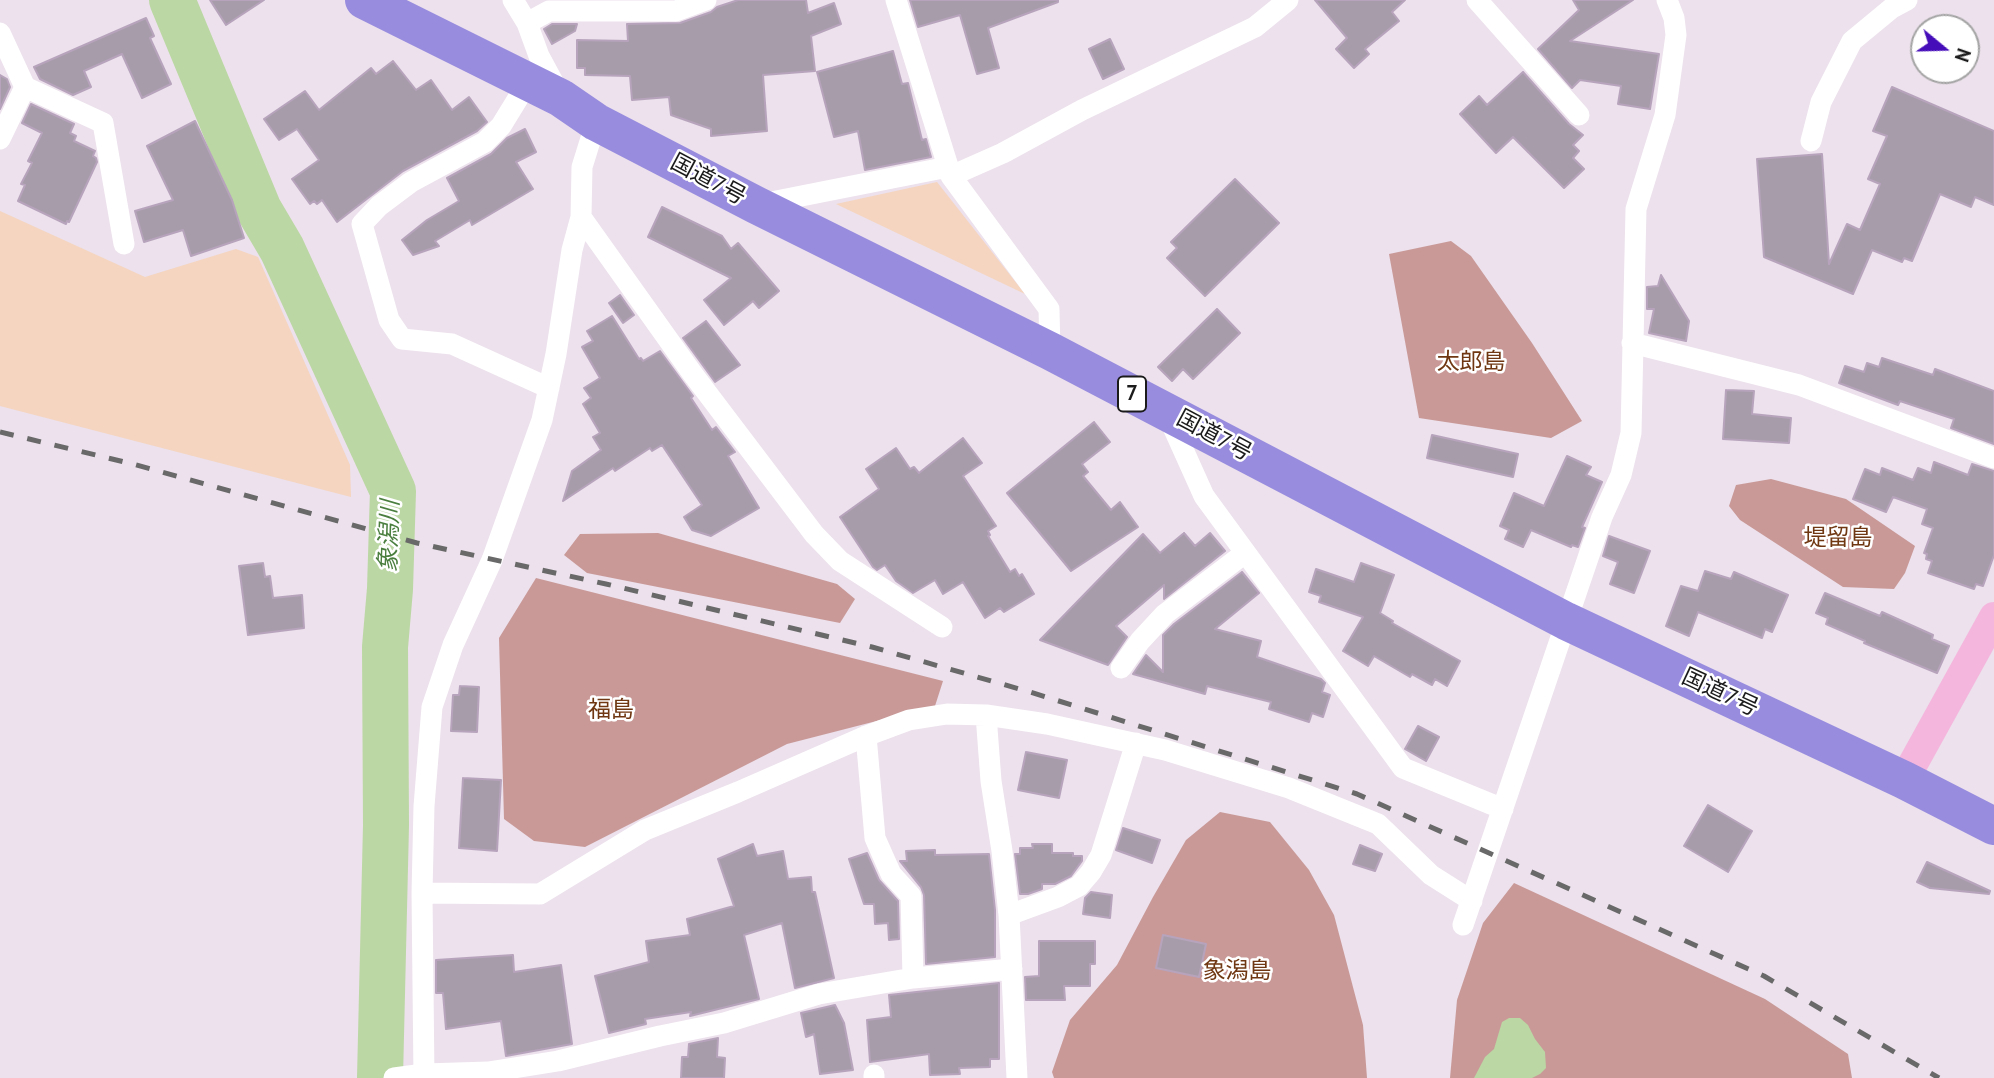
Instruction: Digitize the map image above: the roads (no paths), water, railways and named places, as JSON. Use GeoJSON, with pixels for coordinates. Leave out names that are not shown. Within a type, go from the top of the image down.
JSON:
{"type":"FeatureCollection","features":[{"type":"Feature","properties":{"kind":"highway","name":"国道7号"},"geometry":{"type":"LineString","coordinates":[[364,0],[545,90],[596,122],[756,205],[1051,351],[1566,621],[1904,780],[1994,826]]}},
{"type":"Feature","properties":{"kind":"street"},"geometry":{"type":"LineString","coordinates":[[513,0],[527,23],[539,56],[545,90],[485,142],[411,182],[379,206],[362,224],[389,320],[402,339],[452,344],[549,388]]}},
{"type":"Feature","properties":{"kind":"street"},"geometry":{"type":"LineString","coordinates":[[527,23],[548,10],[676,11],[706,0]]}},
{"type":"Feature","properties":{"kind":"street"},"geometry":{"type":"LineString","coordinates":[[896,0],[950,171],[1049,309],[1051,351]]}},
{"type":"Feature","properties":{"kind":"street"},"geometry":{"type":"LineString","coordinates":[[756,205],[950,171],[1003,153],[1082,110],[1255,27],[1288,0]]}},
{"type":"Feature","properties":{"kind":"street"},"geometry":{"type":"LineString","coordinates":[[1477,0],[1579,115]]}},
{"type":"Feature","properties":{"kind":"street"},"geometry":{"type":"LineString","coordinates":[[1463,925],[1602,517],[1621,475],[1631,433],[1636,209],[1665,115],[1676,34],[1674,18],[1667,0]]}},
{"type":"Feature","properties":{"kind":"street"},"geometry":{"type":"LineString","coordinates":[[1811,141],[1821,102],[1852,41],[1892,8],[1907,0]]}},
{"type":"Feature","properties":{"kind":"street"},"geometry":{"type":"LineString","coordinates":[[0,33],[25,86],[103,123],[124,244]]}},
{"type":"Feature","properties":{"kind":"street"},"geometry":{"type":"LineString","coordinates":[[0,139],[25,86]]}},
{"type":"Feature","properties":{"kind":"street"},"geometry":{"type":"LineString","coordinates":[[423,1075],[424,806],[432,707],[453,645],[492,561],[542,421],[572,250],[581,216],[582,167],[596,122]]}},
{"type":"Feature","properties":{"kind":"street"},"geometry":{"type":"LineString","coordinates":[[581,216],[692,373],[814,534],[840,561],[942,627]]}},
{"type":"Feature","properties":{"kind":"street"},"geometry":{"type":"LineString","coordinates":[[1632,343],[1799,385],[1994,458]]}},
{"type":"Feature","properties":{"kind":"street"},"geometry":{"type":"LineString","coordinates":[[1165,411],[1204,496],[1403,768],[1503,809]]}},
{"type":"Feature","properties":{"kind":"street"},"geometry":{"type":"LineString","coordinates":[[1121,668],[1140,641],[1165,614],[1245,553]]}},
{"type":"Feature","properties":{"kind":"street"},"geometry":{"type":"LineString","coordinates":[[1904,780],[1994,617]]}},
{"type":"Feature","properties":{"kind":"street"},"geometry":{"type":"LineString","coordinates":[[422,894],[540,894],[645,830],[866,736],[909,720],[947,714],[986,715],[1047,724],[1136,743],[1289,788],[1378,824],[1431,875],[1472,901]]}},
{"type":"Feature","properties":{"kind":"street"},"geometry":{"type":"LineString","coordinates":[[986,715],[991,781],[1009,915],[1017,1078]]}},
{"type":"Feature","properties":{"kind":"street"},"geometry":{"type":"LineString","coordinates":[[866,736],[875,838],[891,874],[911,897],[913,978]]}},
{"type":"Feature","properties":{"kind":"street"},"geometry":{"type":"LineString","coordinates":[[1009,915],[1058,897],[1079,886],[1091,872],[1101,855],[1136,743]]}},
{"type":"Feature","properties":{"kind":"street"},"geometry":{"type":"LineString","coordinates":[[394,1078],[490,1075],[558,1062],[660,1035],[724,1023],[819,994],[913,978],[1012,969]]}},
{"type":"Feature","properties":{"kind":"waterway","name":"象潟川"},"geometry":{"type":"LineString","coordinates":[[172,0],[259,210],[282,249],[393,491],[385,647],[386,825],[380,1078]]}},
{"type":"Feature","properties":{"kind":"railway"},"geometry":{"type":"LineString","coordinates":[[0,432],[133,464],[417,543],[606,584],[872,647],[1030,692],[1357,794],[1764,976],[1939,1078]]}},
{"type":"Feature","properties":{"kind":"park label","name":"太郎島"},"geometry":{"type":"Point","coordinates":[1471,362]}},
{"type":"Feature","properties":{"kind":"park label","name":"堤留島"},"geometry":{"type":"Point","coordinates":[1838,538]}},
{"type":"Feature","properties":{"kind":"park label","name":"福島"},"geometry":{"type":"Point","coordinates":[611,710]}},
{"type":"Feature","properties":{"kind":"park label","name":"象潟島"},"geometry":{"type":"Point","coordinates":[1237,971]}}]}
